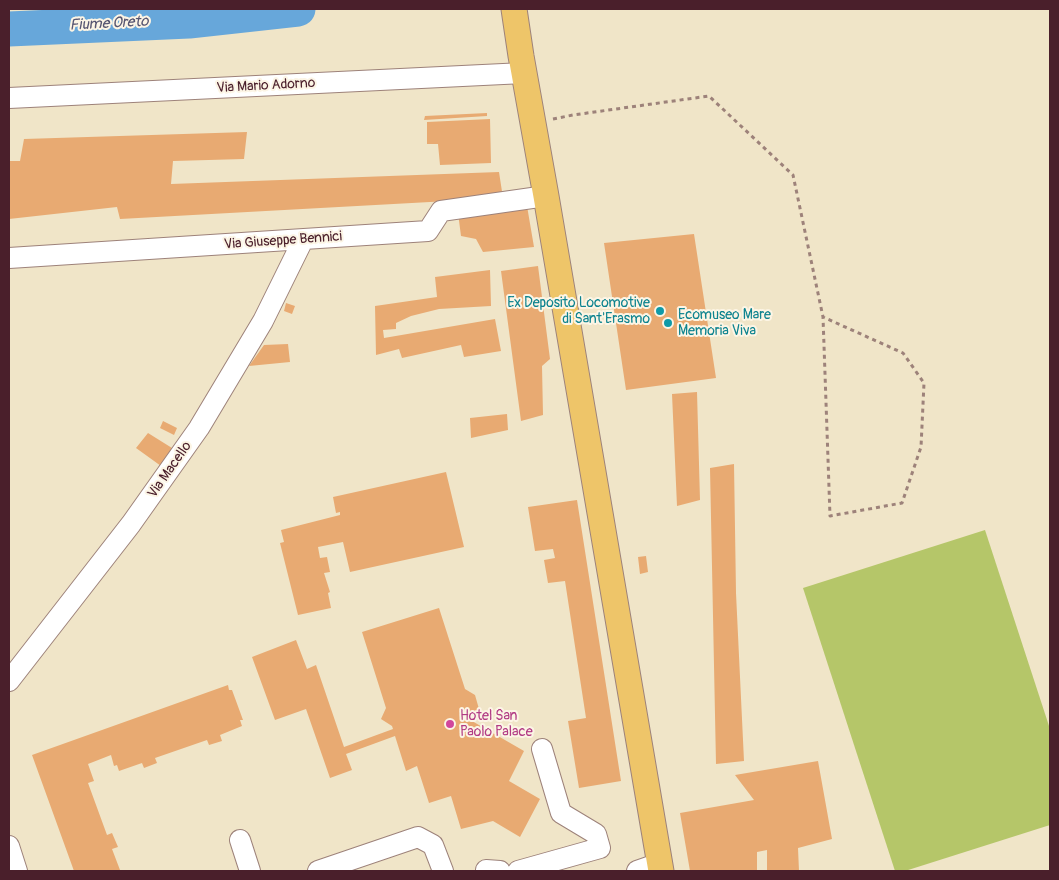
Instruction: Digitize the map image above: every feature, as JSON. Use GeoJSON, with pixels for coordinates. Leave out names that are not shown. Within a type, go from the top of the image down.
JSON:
{"type":"FeatureCollection","features":[{"type":"Feature","properties":{"kind":"main road"},"geometry":{"type":"LineString","coordinates":[[514,9],[546,196],[653,868]]}},
{"type":"Feature","properties":{"kind":"street","name":"Via Mario Adorno"},"geometry":{"type":"LineString","coordinates":[[9,98],[522,64]]}},
{"type":"Feature","properties":{"kind":"street","name":"Via Giuseppe Bennici"},"geometry":{"type":"LineString","coordinates":[[9,258],[428,231],[441,211],[546,196]]}},
{"type":"Feature","properties":{"kind":"street","name":"Via Macello"},"geometry":{"type":"LineString","coordinates":[[9,681],[131,524],[199,428],[263,321],[303,240]]}},
{"type":"Feature","properties":{"kind":"street"},"geometry":{"type":"LineString","coordinates":[[518,871],[600,848],[596,834],[561,813],[542,749]]}},
{"type":"Feature","properties":{"kind":"street"},"geometry":{"type":"LineString","coordinates":[[318,871],[418,836],[433,845],[443,871]]}},
{"type":"Feature","properties":{"kind":"street"},"geometry":{"type":"LineString","coordinates":[[240,840],[250,871]]}},
{"type":"Feature","properties":{"kind":"street"},"geometry":{"type":"LineString","coordinates":[[9,846],[17,871]]}},
{"type":"Feature","properties":{"kind":"path"},"geometry":{"type":"LineString","coordinates":[[533,124],[572,115],[709,96],[793,175],[823,317],[830,516],[902,503],[922,447],[924,384],[903,353],[823,317]]}},
{"type":"Feature","properties":{"kind":"green space"},"geometry":{"type":"Polygon","coordinates":[[[985,530],[1050,729],[1050,825],[905,871],[895,871],[803,588],[985,530]]]}},
{"type":"Feature","properties":{"kind":"building"},"geometry":{"type":"Polygon","coordinates":[[[487,113],[487,116],[424,120],[425,116],[487,113]]]}},
{"type":"Feature","properties":{"kind":"building"},"geometry":{"type":"Polygon","coordinates":[[[490,119],[491,163],[440,165],[438,144],[427,144],[427,122],[490,119]]]}},
{"type":"Feature","properties":{"kind":"building"},"geometry":{"type":"Polygon","coordinates":[[[247,132],[244,159],[173,161],[171,184],[499,172],[503,198],[120,219],[117,207],[9,219],[9,161],[20,161],[24,139],[247,132]]]}},
{"type":"Feature","properties":{"kind":"building"},"geometry":{"type":"Polygon","coordinates":[[[527,206],[534,247],[483,252],[476,239],[461,236],[458,213],[527,206]]]}},
{"type":"Feature","properties":{"kind":"building","name":"Ex Deposito Locomotive di Sant'Erasmo"},"geometry":{"type":"Polygon","coordinates":[[[694,234],[716,378],[626,390],[604,243],[694,234]]]}},
{"type":"Feature","properties":{"kind":"building"},"geometry":{"type":"Polygon","coordinates":[[[538,266],[550,359],[542,366],[543,415],[521,421],[501,271],[538,266]]]}},
{"type":"Feature","properties":{"kind":"building"},"geometry":{"type":"Polygon","coordinates":[[[490,270],[491,306],[439,309],[411,316],[396,323],[396,329],[383,330],[384,338],[495,319],[501,351],[464,357],[461,345],[402,358],[399,349],[376,355],[375,306],[437,297],[435,277],[490,270]]]}},
{"type":"Feature","properties":{"kind":"building"},"geometry":{"type":"Polygon","coordinates":[[[286,303],[295,306],[292,314],[284,311],[286,303]]]}},
{"type":"Feature","properties":{"kind":"building"},"geometry":{"type":"Polygon","coordinates":[[[288,344],[290,362],[249,366],[264,345],[288,344]]]}},
{"type":"Feature","properties":{"kind":"building"},"geometry":{"type":"Polygon","coordinates":[[[697,392],[700,500],[677,506],[672,394],[697,392]]]}},
{"type":"Feature","properties":{"kind":"building"},"geometry":{"type":"Polygon","coordinates":[[[507,414],[508,430],[471,438],[470,418],[507,414]]]}},
{"type":"Feature","properties":{"kind":"building"},"geometry":{"type":"Polygon","coordinates":[[[163,421],[177,428],[174,435],[160,428],[163,421]]]}},
{"type":"Feature","properties":{"kind":"building"},"geometry":{"type":"Polygon","coordinates":[[[148,433],[172,448],[161,466],[136,448],[148,433]]]}},
{"type":"Feature","properties":{"kind":"building"},"geometry":{"type":"Polygon","coordinates":[[[734,464],[736,593],[744,761],[716,764],[710,468],[734,464]]]}},
{"type":"Feature","properties":{"kind":"building"},"geometry":{"type":"Polygon","coordinates":[[[446,472],[464,547],[350,572],[343,542],[318,547],[320,558],[327,557],[330,572],[324,573],[330,592],[328,593],[331,608],[298,615],[280,543],[284,542],[281,530],[340,515],[340,512],[336,513],[333,497],[446,472]]]}},
{"type":"Feature","properties":{"kind":"building"},"geometry":{"type":"Polygon","coordinates":[[[577,500],[621,781],[579,788],[568,721],[586,718],[565,581],[548,583],[544,560],[555,558],[553,549],[535,551],[528,507],[577,500]]]}},
{"type":"Feature","properties":{"kind":"building"},"geometry":{"type":"Polygon","coordinates":[[[646,556],[648,572],[640,574],[638,557],[646,556]]]}},
{"type":"Feature","properties":{"kind":"building","name":"Hotel San Paolo Palace"},"geometry":{"type":"Polygon","coordinates":[[[439,608],[465,689],[475,695],[479,709],[472,721],[524,751],[509,781],[540,799],[520,837],[493,821],[461,829],[451,796],[429,803],[417,766],[406,771],[395,736],[346,754],[352,770],[330,778],[306,709],[275,720],[252,657],[296,640],[307,669],[316,665],[344,747],[393,729],[392,726],[381,719],[386,708],[362,632],[439,608]]]}},
{"type":"Feature","properties":{"kind":"building"},"geometry":{"type":"Polygon","coordinates":[[[228,685],[229,690],[232,690],[243,720],[240,720],[242,726],[220,735],[222,741],[209,745],[207,740],[155,758],[157,763],[144,768],[142,763],[119,771],[117,765],[114,766],[111,755],[88,764],[94,781],[88,783],[107,835],[112,833],[118,847],[112,849],[120,870],[74,871],[32,755],[228,685]]]}},
{"type":"Feature","properties":{"kind":"building"},"geometry":{"type":"Polygon","coordinates":[[[818,761],[832,839],[798,848],[799,871],[767,871],[767,850],[757,852],[757,871],[690,871],[680,813],[754,800],[735,775],[818,761]]]}},
{"type":"Feature","properties":{"kind":"waterway","name":"Fiume Oreto"},"geometry":{"type":"LineString","coordinates":[[9,29],[189,21],[298,9]]}},
{"type":"Feature","properties":{"kind":"place","name":"Ex Deposito Locomotive di Sant'Erasmo"},"geometry":{"type":"Point","coordinates":[660,311]}},
{"type":"Feature","properties":{"kind":"place","name":"Ecomuseo Mare Memoria Viva"},"geometry":{"type":"Point","coordinates":[668,323]}},
{"type":"Feature","properties":{"kind":"place","name":"Hotel San Paolo Palace"},"geometry":{"type":"Point","coordinates":[450,724]}}]}
